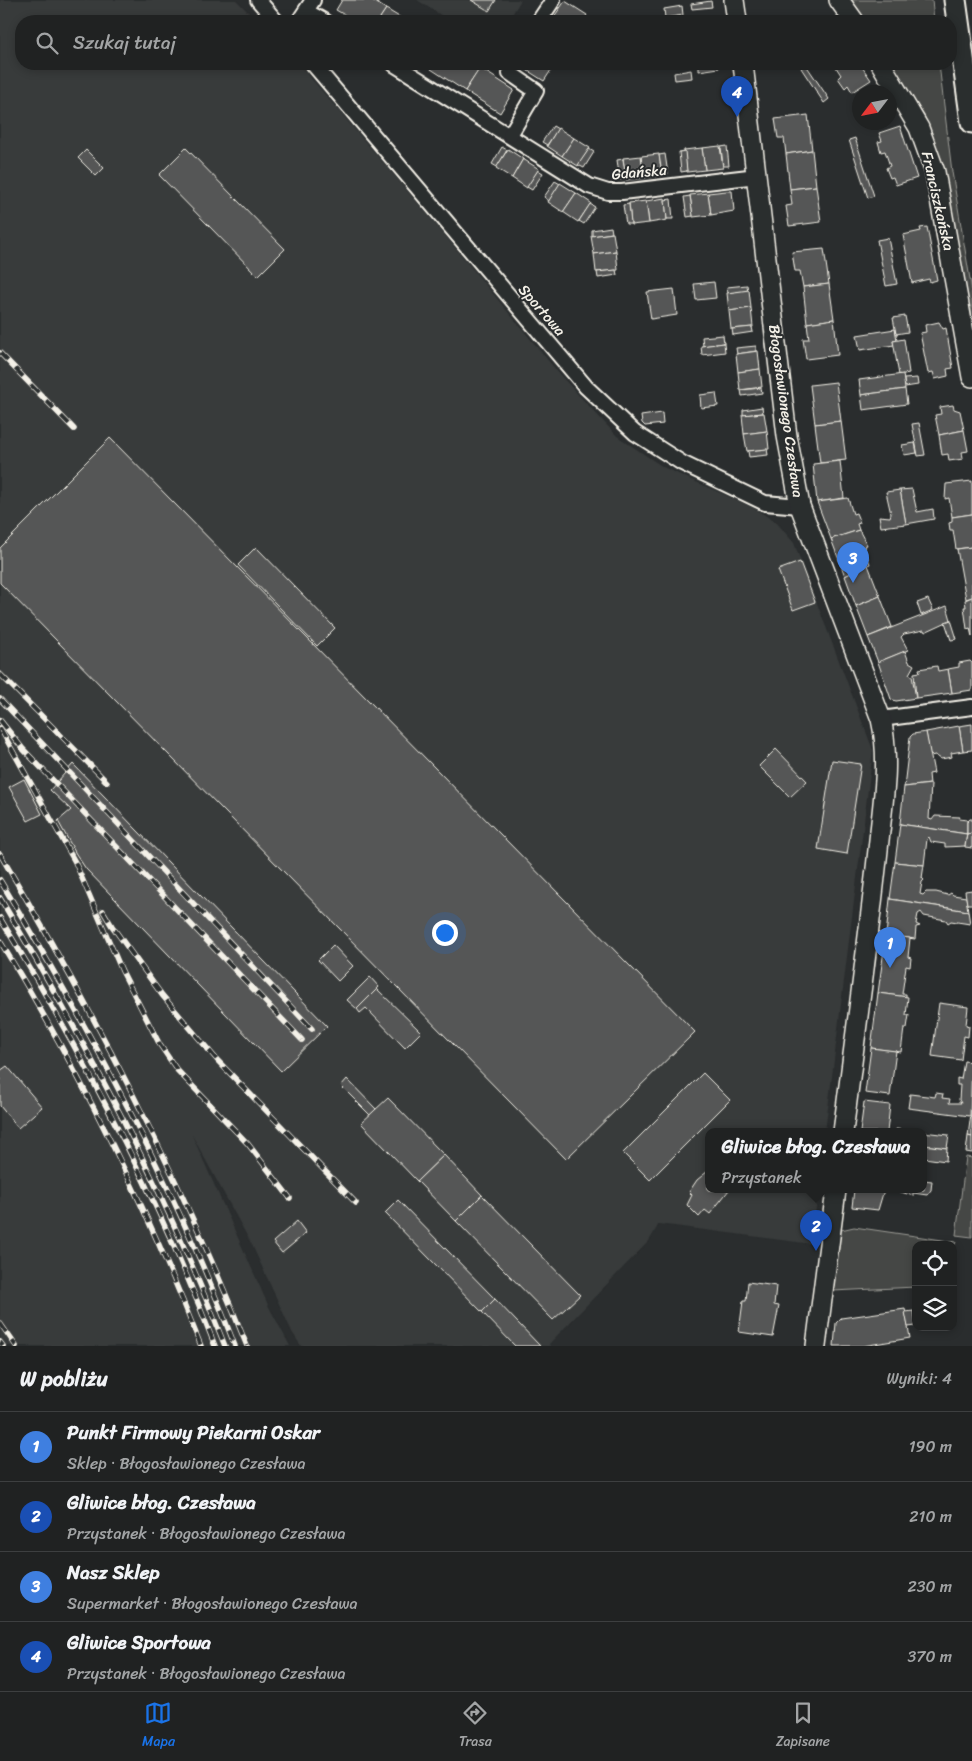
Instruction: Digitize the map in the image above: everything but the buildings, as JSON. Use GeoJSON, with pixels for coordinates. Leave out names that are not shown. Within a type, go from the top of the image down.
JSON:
{"type":"FeatureCollection","features":[{"type":"Feature","properties":{"kind":"main road"},"geometry":{"type":"LineString","coordinates":[[955,0],[972,122]]}},
{"type":"Feature","properties":{"kind":"street"},"geometry":{"type":"LineString","coordinates":[[258,0],[271,15]]}},
{"type":"Feature","properties":{"kind":"street"},"geometry":{"type":"LineString","coordinates":[[543,15],[553,0]]}},
{"type":"Feature","properties":{"kind":"street"},"geometry":{"type":"LineString","coordinates":[[734,0],[736,15]]}},
{"type":"Feature","properties":{"kind":"street"},"geometry":{"type":"LineString","coordinates":[[839,0],[850,15]]}},
{"type":"Feature","properties":{"kind":"street","name":"Sportowa"},"geometry":{"type":"LineString","coordinates":[[318,70],[586,387],[635,433],[682,463],[765,502],[800,506]]}},
{"type":"Feature","properties":{"kind":"street"},"geometry":{"type":"LineString","coordinates":[[404,70],[510,135],[536,91],[510,73],[511,70]]}},
{"type":"Feature","properties":{"kind":"street","name":"Błogosławionego Czesława"},"geometry":{"type":"LineString","coordinates":[[744,70],[787,436],[800,506],[881,719],[885,735],[885,777],[873,896],[844,1128]]}},
{"type":"Feature","properties":{"kind":"street","name":"Franciszkańska"},"geometry":{"type":"LineString","coordinates":[[885,70],[919,128],[934,172],[972,377]]}},
{"type":"Feature","properties":{"kind":"street","name":"Gdańska"},"geometry":{"type":"LineString","coordinates":[[510,135],[589,186],[608,192],[757,176]]}},
{"type":"Feature","properties":{"kind":"street"},"geometry":{"type":"LineString","coordinates":[[881,719],[972,707]]}},
{"type":"Feature","properties":{"kind":"street"},"geometry":{"type":"LineString","coordinates":[[816,1346],[836,1193]]}},
{"type":"Feature","properties":{"kind":"shaded area"},"geometry":{"type":"Polygon","coordinates":[[[0,0],[236,0],[251,15],[15,15],[15,70],[304,70],[434,222],[561,376],[617,436],[663,467],[754,508],[777,523],[794,543],[873,750],[826,1128],[705,1128],[705,1193],[818,1193],[812,1244],[659,1224],[649,1241],[549,1344],[550,1346],[301,1346],[292,1332],[252,1245],[192,1135],[269,1307],[290,1346],[0,1346],[0,0]]]}},
{"type":"Feature","properties":{"kind":"shaded area"},"geometry":{"type":"Polygon","coordinates":[[[417,0],[521,0],[512,15],[441,15],[417,0]]]}},
{"type":"Feature","properties":{"kind":"shaded area"},"geometry":{"type":"Polygon","coordinates":[[[849,0],[932,0],[933,15],[860,15],[849,0]]]}},
{"type":"Feature","properties":{"kind":"shaded area"},"geometry":{"type":"Polygon","coordinates":[[[895,70],[940,70],[952,172],[972,291],[972,344],[943,171],[925,117],[895,70]]]}},
{"type":"Feature","properties":{"kind":"shaded area"},"geometry":{"type":"Polygon","coordinates":[[[966,1157],[972,1158],[972,1237],[956,1235],[966,1157]]]}},
{"type":"Feature","properties":{"kind":"shaded area"},"geometry":{"type":"Polygon","coordinates":[[[854,1227],[949,1241],[912,1241],[912,1287],[833,1291],[841,1230],[854,1227]]]}},
{"type":"Feature","properties":{"kind":"railway"},"geometry":{"type":"LineString","coordinates":[[0,353],[74,429]]}},
{"type":"Feature","properties":{"kind":"railway"},"geometry":{"type":"LineString","coordinates":[[0,674],[107,782]]}},
{"type":"Feature","properties":{"kind":"railway"},"geometry":{"type":"LineString","coordinates":[[0,699],[312,1029]]}},
{"type":"Feature","properties":{"kind":"railway"},"geometry":{"type":"LineString","coordinates":[[0,720],[23,749],[302,1040]]}},
{"type":"Feature","properties":{"kind":"railway"},"geometry":{"type":"LineString","coordinates":[[0,728],[75,862],[122,971],[160,1045],[177,1070],[248,1144],[290,1198]]}},
{"type":"Feature","properties":{"kind":"railway"},"geometry":{"type":"LineString","coordinates":[[0,854],[69,974],[133,1095],[193,1219],[247,1346]]}},
{"type":"Feature","properties":{"kind":"railway"},"geometry":{"type":"LineString","coordinates":[[0,880],[66,993],[128,1108],[185,1225],[235,1346]]}},
{"type":"Feature","properties":{"kind":"railway"},"geometry":{"type":"LineString","coordinates":[[0,898],[63,1008],[122,1117],[176,1229],[225,1346]]}},
{"type":"Feature","properties":{"kind":"railway"},"geometry":{"type":"LineString","coordinates":[[103,911],[162,995],[218,1061],[356,1203]]}},
{"type":"Feature","properties":{"kind":"railway"},"geometry":{"type":"LineString","coordinates":[[0,918],[61,1022],[117,1127],[169,1235],[215,1346]]}},
{"type":"Feature","properties":{"kind":"railway"},"geometry":{"type":"LineString","coordinates":[[0,941],[57,1039],[110,1139],[158,1241],[201,1346]]}},
{"type":"Feature","properties":{"kind":"railway"},"geometry":{"type":"LineString","coordinates":[[0,1323],[16,1346]]}},
{"type":"Feature","properties":{"kind":"railway"},"geometry":{"type":"LineString","coordinates":[[0,1342],[3,1346]]}},
{"type":"Feature","properties":{"kind":"place","name":"Gliwice Sportowa"},"geometry":{"type":"Point","coordinates":[737,117]}},
{"type":"Feature","properties":{"kind":"place","name":"Nasz Sklep"},"geometry":{"type":"Point","coordinates":[853,583]}},
{"type":"Feature","properties":{"kind":"place","name":"Punkt Firmowy Piekarni Oskar"},"geometry":{"type":"Point","coordinates":[890,968]}},
{"type":"Feature","properties":{"kind":"place","name":"Gliwice błog. Czesława"},"geometry":{"type":"Point","coordinates":[816,1251]}}]}
